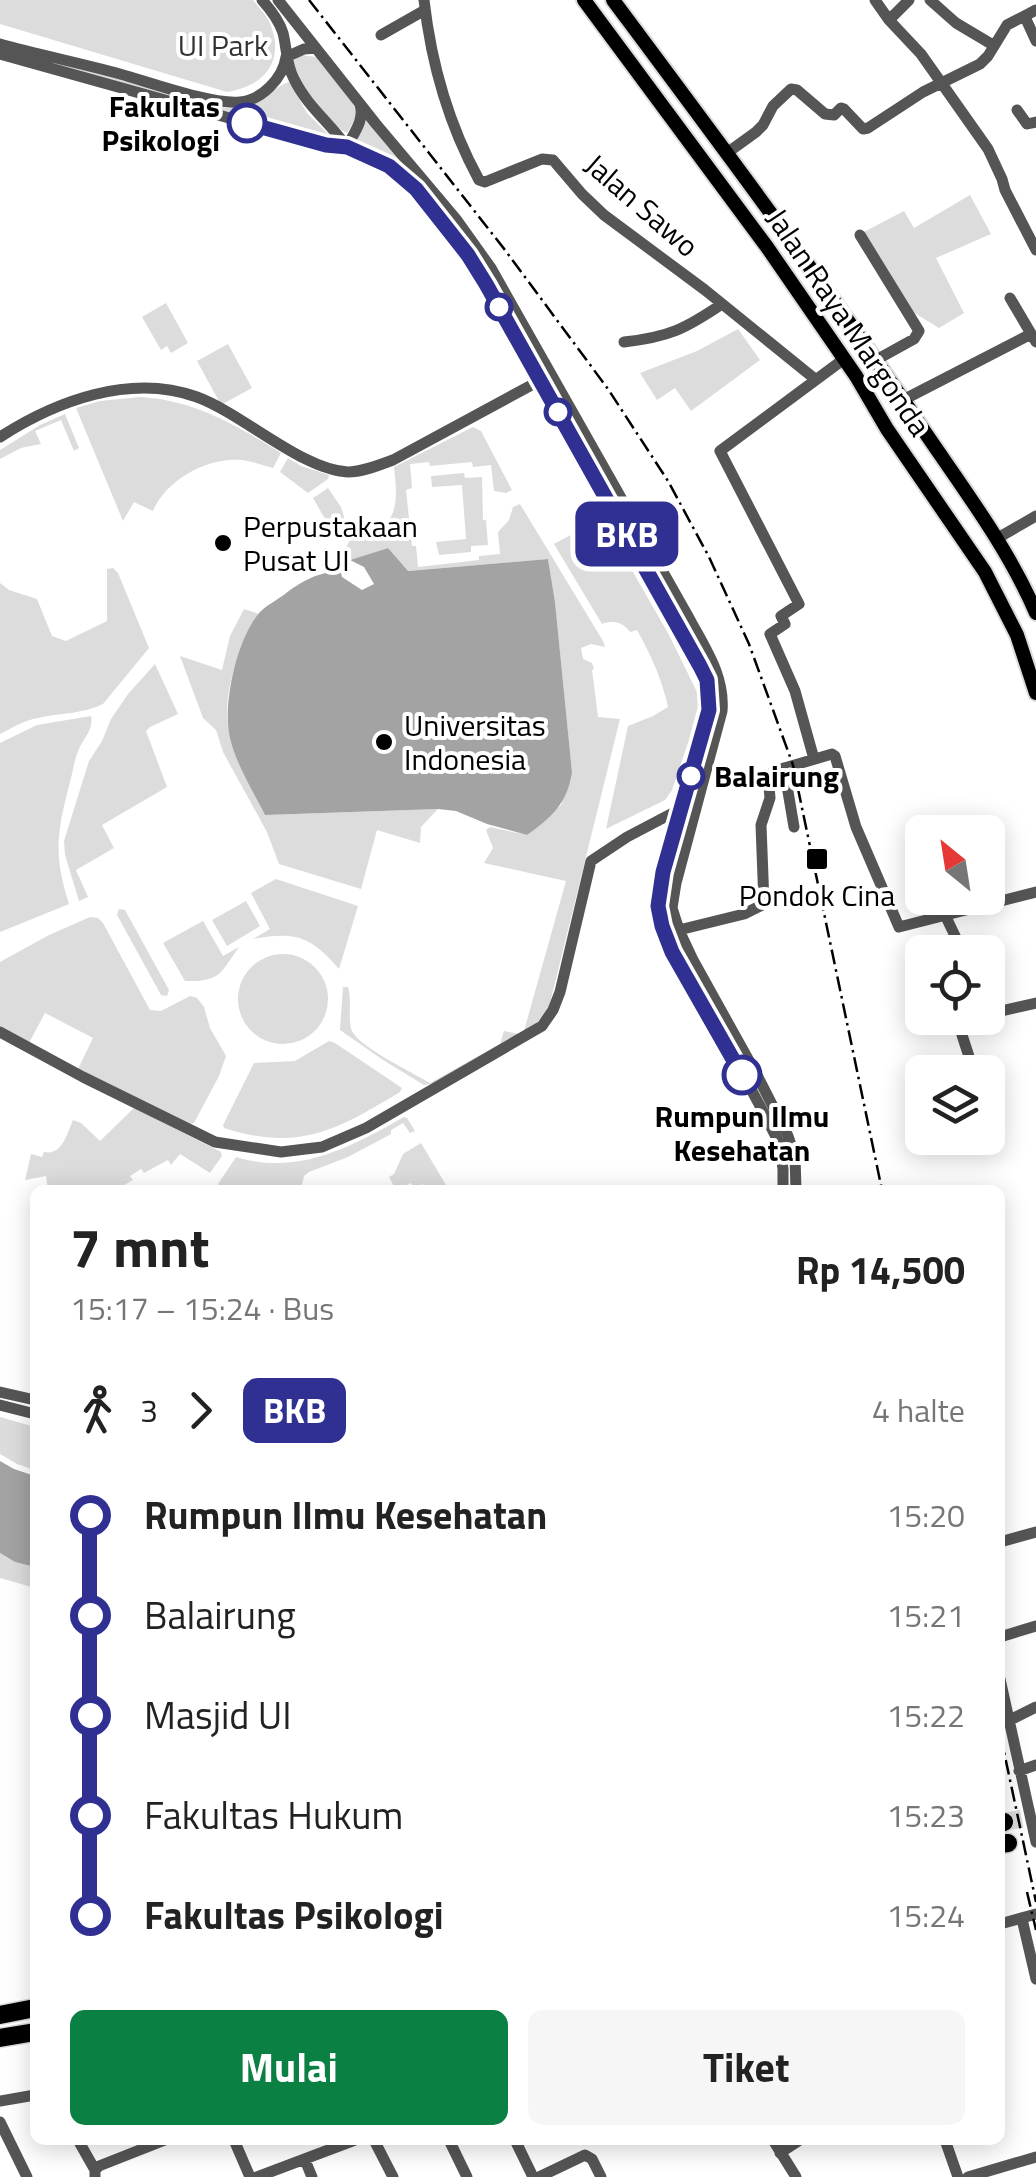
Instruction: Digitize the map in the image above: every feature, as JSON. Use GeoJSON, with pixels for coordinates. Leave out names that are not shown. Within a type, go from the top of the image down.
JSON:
{"type":"FeatureCollection","features":[{"type":"Feature","properties":{"kind":"highway"},"geometry":{"type":"LineString","coordinates":[[0,2015],[30,2009]]}},
{"type":"Feature","properties":{"kind":"highway"},"geometry":{"type":"LineString","coordinates":[[0,2038],[30,2033]]}},
{"type":"Feature","properties":{"kind":"main road","name":"Jalan Raya Margonda"},"geometry":{"type":"LineString","coordinates":[[584,0],[767,247],[985,572],[1017,635],[1036,693]]}},
{"type":"Feature","properties":{"kind":"main road","name":"Jalan Raya Margonda"},"geometry":{"type":"LineString","coordinates":[[614,0],[876,360],[996,539],[1035,608]]}},
{"type":"Feature","properties":{"kind":"main road"},"geometry":{"type":"LineString","coordinates":[[666,71],[653,92],[672,86],[679,89]]}},
{"type":"Feature","properties":{"kind":"street"},"geometry":{"type":"LineString","coordinates":[[262,0],[282,29],[292,76],[305,99],[347,147]]}},
{"type":"Feature","properties":{"kind":"street"},"geometry":{"type":"LineString","coordinates":[[278,0],[456,219],[515,306],[707,680],[709,710],[658,896],[662,926],[678,962],[792,1148],[796,1185]]}},
{"type":"Feature","properties":{"kind":"street"},"geometry":{"type":"LineString","coordinates":[[875,0],[921,54],[988,149],[1005,190],[1030,225],[1036,250]]}},
{"type":"Feature","properties":{"kind":"street"},"geometry":{"type":"LineString","coordinates":[[890,20],[910,0]]}},
{"type":"Feature","properties":{"kind":"street"},"geometry":{"type":"LineString","coordinates":[[930,0],[956,23],[993,45]]}},
{"type":"Feature","properties":{"kind":"street"},"geometry":{"type":"LineString","coordinates":[[381,34],[424,5]]}},
{"type":"Feature","properties":{"kind":"street","name":"Jalan Sawo"},"geometry":{"type":"LineString","coordinates":[[424,5],[428,40],[443,94],[479,180],[485,182],[551,158],[604,215],[816,380]]}},
{"type":"Feature","properties":{"kind":"street"},"geometry":{"type":"LineString","coordinates":[[727,154],[763,125],[773,106],[791,89],[830,116],[844,109],[865,129],[980,64],[1006,25],[1031,14],[1036,42]]}},
{"type":"Feature","properties":{"kind":"street"},"geometry":{"type":"LineString","coordinates":[[0,44],[47,62],[326,145],[347,147],[389,166],[416,189],[468,255],[689,618],[719,676],[722,711],[672,908],[693,960],[764,1102],[778,1143],[783,1185]]}},
{"type":"Feature","properties":{"kind":"street"},"geometry":{"type":"LineString","coordinates":[[286,57],[316,48]]}},
{"type":"Feature","properties":{"kind":"street"},"geometry":{"type":"LineString","coordinates":[[0,54],[238,102],[250,100],[277,81],[286,57]]}},
{"type":"Feature","properties":{"kind":"street"},"geometry":{"type":"LineString","coordinates":[[347,147],[362,115],[360,104]]}},
{"type":"Feature","properties":{"kind":"street"},"geometry":{"type":"LineString","coordinates":[[1017,110],[1026,124],[1036,122]]}},
{"type":"Feature","properties":{"kind":"street"},"geometry":{"type":"LineString","coordinates":[[860,235],[919,332],[914,339],[876,360]]}},
{"type":"Feature","properties":{"kind":"street"},"geometry":{"type":"LineString","coordinates":[[903,400],[1033,338],[1010,298]]}},
{"type":"Feature","properties":{"kind":"street"},"geometry":{"type":"LineString","coordinates":[[624,342],[655,339],[680,331],[722,304]]}},
{"type":"Feature","properties":{"kind":"street"},"geometry":{"type":"LineString","coordinates":[[814,759],[794,692],[770,634],[785,624],[781,616],[799,604],[720,451],[844,359]]}},
{"type":"Feature","properties":{"kind":"street"},"geometry":{"type":"LineString","coordinates":[[0,438],[38,414],[68,402],[114,390],[150,389],[195,396],[294,452],[350,472],[393,460],[541,380]]}},
{"type":"Feature","properties":{"kind":"street"},"geometry":{"type":"LineString","coordinates":[[996,539],[1036,516]]}},
{"type":"Feature","properties":{"kind":"street"},"geometry":{"type":"LineString","coordinates":[[679,930],[744,914],[764,904],[761,825],[770,798],[768,776],[832,754],[856,827],[901,928],[1036,892]]}},
{"type":"Feature","properties":{"kind":"street"},"geometry":{"type":"LineString","coordinates":[[784,768],[794,827]]}},
{"type":"Feature","properties":{"kind":"street"},"geometry":{"type":"LineString","coordinates":[[0,1032],[215,1142],[281,1152],[322,1148],[366,1128],[542,1026],[560,992],[590,861],[627,837],[699,801]]}},
{"type":"Feature","properties":{"kind":"street"},"geometry":{"type":"LineString","coordinates":[[946,917],[955,935]]}},
{"type":"Feature","properties":{"kind":"street"},"geometry":{"type":"LineString","coordinates":[[1005,1010],[1036,1002]]}},
{"type":"Feature","properties":{"kind":"street"},"geometry":{"type":"LineString","coordinates":[[0,1392],[30,1399]]}},
{"type":"Feature","properties":{"kind":"street"},"geometry":{"type":"LineString","coordinates":[[0,1405],[30,1413]]}},
{"type":"Feature","properties":{"kind":"street"},"geometry":{"type":"LineString","coordinates":[[1005,1541],[1036,1532]]}},
{"type":"Feature","properties":{"kind":"street"},"geometry":{"type":"LineString","coordinates":[[1005,1635],[1036,1626]]}},
{"type":"Feature","properties":{"kind":"street"},"geometry":{"type":"LineString","coordinates":[[1005,1700],[1036,1842]]}},
{"type":"Feature","properties":{"kind":"street"},"geometry":{"type":"LineString","coordinates":[[1010,1720],[1036,1708]]}},
{"type":"Feature","properties":{"kind":"street"},"geometry":{"type":"LineString","coordinates":[[1019,1771],[1036,1764]]}},
{"type":"Feature","properties":{"kind":"street"},"geometry":{"type":"LineString","coordinates":[[1005,1923],[1036,1914]]}},
{"type":"Feature","properties":{"kind":"street"},"geometry":{"type":"LineString","coordinates":[[1022,1919],[1036,1979]]}},
{"type":"Feature","properties":{"kind":"street"},"geometry":{"type":"LineString","coordinates":[[0,2101],[30,2096]]}},
{"type":"Feature","properties":{"kind":"street"},"geometry":{"type":"LineString","coordinates":[[0,2122],[27,2177]]}},
{"type":"Feature","properties":{"kind":"street"},"geometry":{"type":"LineString","coordinates":[[81,2145],[95,2173],[101,2165],[151,2145]]}},
{"type":"Feature","properties":{"kind":"street"},"geometry":{"type":"LineString","coordinates":[[236,2145],[250,2177]]}},
{"type":"Feature","properties":{"kind":"street"},"geometry":{"type":"LineString","coordinates":[[258,2177],[299,2167],[344,2145]]}},
{"type":"Feature","properties":{"kind":"street"},"geometry":{"type":"LineString","coordinates":[[377,2145],[393,2177]]}},
{"type":"Feature","properties":{"kind":"street"},"geometry":{"type":"LineString","coordinates":[[451,2145],[467,2177]]}},
{"type":"Feature","properties":{"kind":"street"},"geometry":{"type":"LineString","coordinates":[[518,2145],[536,2177],[585,2155],[592,2159],[600,2177]]}},
{"type":"Feature","properties":{"kind":"street"},"geometry":{"type":"LineString","coordinates":[[776,2145],[796,2177]]}},
{"type":"Feature","properties":{"kind":"street"},"geometry":{"type":"LineString","coordinates":[[780,2153],[792,2145]]}},
{"type":"Feature","properties":{"kind":"street"},"geometry":{"type":"LineString","coordinates":[[947,2145],[958,2177]]}},
{"type":"Feature","properties":{"kind":"street"},"geometry":{"type":"LineString","coordinates":[[968,2177],[1036,2157]]}},
{"type":"Feature","properties":{"kind":"street"},"geometry":{"type":"LineString","coordinates":[[299,2167],[312,2177]]}},
{"type":"Feature","properties":{"kind":"green space","name":"UI Park"},"geometry":{"type":"Polygon","coordinates":[[[0,0],[253,0],[270,22],[275,51],[260,79],[227,92],[0,24],[0,0]]]}},
{"type":"Feature","properties":{"kind":"green space"},"geometry":{"type":"Polygon","coordinates":[[[301,55],[316,57],[353,103],[357,116],[347,133],[330,121],[304,90],[293,60],[301,55]]]}},
{"type":"Feature","properties":{"kind":"green space"},"geometry":{"type":"Polygon","coordinates":[[[58,62],[226,108],[257,100],[289,82],[307,113],[329,135],[322,138],[59,67],[58,62]]]}},
{"type":"Feature","properties":{"kind":"green space"},"geometry":{"type":"Polygon","coordinates":[[[365,119],[453,221],[488,270],[593,461],[419,187],[359,148],[355,141],[365,119]]]}},
{"type":"Feature","properties":{"kind":"green space"},"geometry":{"type":"Polygon","coordinates":[[[970,195],[991,234],[936,258],[964,313],[939,328],[911,311],[858,235],[904,211],[914,228],[970,195]]]}},
{"type":"Feature","properties":{"kind":"green space"},"geometry":{"type":"Polygon","coordinates":[[[166,303],[188,343],[171,353],[167,346],[161,350],[142,317],[166,303]]]}},
{"type":"Feature","properties":{"kind":"green space"},"geometry":{"type":"Polygon","coordinates":[[[738,329],[760,360],[691,411],[675,388],[657,400],[640,373],[697,351],[738,329]]]}},
{"type":"Feature","properties":{"kind":"green space"},"geometry":{"type":"Polygon","coordinates":[[[228,344],[252,388],[221,405],[197,361],[228,344]]]}},
{"type":"Feature","properties":{"kind":"green space"},"geometry":{"type":"Polygon","coordinates":[[[140,397],[196,409],[281,453],[273,468],[241,460],[202,467],[178,480],[153,511],[134,502],[123,521],[76,408],[140,397]]]}},
{"type":"Feature","properties":{"kind":"green space"},"geometry":{"type":"Polygon","coordinates":[[[65,414],[79,448],[74,451],[61,420],[35,431],[41,444],[21,448],[0,459],[0,450],[65,414]]]}},
{"type":"Feature","properties":{"kind":"green space"},"geometry":{"type":"Polygon","coordinates":[[[473,427],[481,431],[512,490],[494,491],[491,465],[410,464],[412,488],[406,490],[418,567],[500,554],[498,532],[509,520],[513,507],[520,504],[603,641],[605,647],[591,644],[581,648],[583,659],[592,663],[594,669],[598,717],[620,719],[549,1007],[531,1030],[431,1084],[424,1085],[340,1030],[343,987],[348,987],[350,1023],[355,1035],[430,1083],[500,1044],[504,1031],[524,1031],[566,881],[484,863],[493,848],[486,830],[490,827],[527,835],[561,805],[572,772],[548,559],[407,571],[388,548],[350,560],[343,555],[350,539],[377,530],[392,516],[396,495],[394,467],[473,427]]]}},
{"type":"Feature","properties":{"kind":"green space"},"geometry":{"type":"Polygon","coordinates":[[[288,458],[329,475],[328,479],[308,493],[280,472],[288,458]]]}},
{"type":"Feature","properties":{"kind":"green space"},"geometry":{"type":"Polygon","coordinates":[[[599,470],[708,661],[719,701],[694,792],[712,720],[711,678],[599,470]]]}},
{"type":"Feature","properties":{"kind":"green space"},"geometry":{"type":"Polygon","coordinates":[[[464,473],[465,478],[482,477],[488,545],[471,546],[471,552],[439,555],[436,542],[466,539],[462,485],[432,487],[431,476],[464,473]]]}},
{"type":"Feature","properties":{"kind":"green space"},"geometry":{"type":"Polygon","coordinates":[[[328,488],[341,507],[348,530],[329,533],[313,498],[328,488]]]}},
{"type":"Feature","properties":{"kind":"green space"},"geometry":{"type":"Polygon","coordinates":[[[602,518],[698,694],[689,740],[672,790],[665,800],[606,829],[628,726],[668,707],[656,667],[637,630],[630,632],[617,623],[602,624],[554,544],[602,518]]]}},
{"type":"Feature","properties":{"kind":"green space"},"geometry":{"type":"Polygon","coordinates":[[[113,568],[149,648],[103,704],[33,719],[0,734],[0,583],[37,599],[52,636],[66,641],[107,621],[107,569],[113,568]]]}},
{"type":"Feature","properties":{"kind":"green space"},"geometry":{"type":"Polygon","coordinates":[[[244,609],[259,614],[232,676],[228,727],[239,761],[265,815],[438,809],[421,827],[420,843],[377,830],[361,889],[279,864],[267,832],[223,752],[216,730],[203,718],[180,656],[222,670],[230,636],[244,609]]]}},
{"type":"Feature","properties":{"kind":"green space"},"geometry":{"type":"Polygon","coordinates":[[[155,664],[178,714],[146,731],[167,787],[102,825],[114,848],[76,870],[88,897],[79,901],[64,841],[89,761],[128,694],[155,664]]]}},
{"type":"Feature","properties":{"kind":"green space"},"geometry":{"type":"Polygon","coordinates":[[[91,716],[90,730],[75,759],[60,829],[59,857],[69,904],[0,932],[0,743],[37,725],[91,716]]]}},
{"type":"Feature","properties":{"kind":"green space"},"geometry":{"type":"Polygon","coordinates":[[[691,807],[669,896],[762,1098],[670,934],[663,902],[691,807]]]}},
{"type":"Feature","properties":{"kind":"green space"},"geometry":{"type":"Polygon","coordinates":[[[276,879],[358,906],[339,969],[320,949],[301,939],[253,939],[270,929],[251,893],[276,879]]]}},
{"type":"Feature","properties":{"kind":"green space"},"geometry":{"type":"Polygon","coordinates":[[[246,901],[260,926],[227,946],[212,920],[246,901]]]}},
{"type":"Feature","properties":{"kind":"green space"},"geometry":{"type":"Polygon","coordinates":[[[119,909],[125,910],[169,990],[167,996],[161,995],[117,915],[119,909]]]}},
{"type":"Feature","properties":{"kind":"green space"},"geometry":{"type":"Polygon","coordinates":[[[90,917],[103,923],[150,1010],[161,1011],[190,996],[204,1007],[210,1028],[226,1056],[194,1123],[187,1125],[78,1069],[93,1038],[45,1013],[29,1043],[0,1027],[0,962],[90,917]]]}},
{"type":"Feature","properties":{"kind":"green space"},"geometry":{"type":"Polygon","coordinates":[[[203,921],[223,956],[239,947],[212,978],[185,981],[163,943],[203,921]]]}},
{"type":"Feature","properties":{"kind":"green space"},"geometry":{"type":"Polygon","coordinates":[[[283,954],[300,957],[315,967],[325,982],[325,1016],[315,1031],[300,1041],[283,1044],[266,1041],[251,1031],[241,1016],[238,999],[241,982],[251,967],[266,957],[283,954]]]}},
{"type":"Feature","properties":{"kind":"green space"},"geometry":{"type":"Polygon","coordinates":[[[329,1041],[402,1088],[400,1092],[356,1117],[316,1133],[274,1138],[224,1128],[254,1063],[295,1061],[329,1041]]]}},
{"type":"Feature","properties":{"kind":"green space"},"geometry":{"type":"Polygon","coordinates":[[[137,1105],[222,1156],[210,1173],[180,1154],[171,1165],[168,1160],[144,1173],[141,1169],[124,1185],[47,1185],[46,1176],[25,1180],[31,1154],[42,1157],[44,1152],[60,1147],[73,1120],[100,1141],[137,1105]]]}},
{"type":"Feature","properties":{"kind":"green space"},"geometry":{"type":"Polygon","coordinates":[[[404,1117],[415,1131],[410,1133],[403,1123],[391,1134],[348,1157],[309,1172],[302,1185],[218,1184],[236,1157],[259,1162],[302,1161],[364,1139],[404,1117]]]}},
{"type":"Feature","properties":{"kind":"green space"},"geometry":{"type":"Polygon","coordinates":[[[421,1143],[446,1185],[393,1185],[389,1177],[403,1154],[421,1143]]]}},
{"type":"Feature","properties":{"kind":"green space"},"geometry":{"type":"Polygon","coordinates":[[[0,1417],[30,1426],[30,1468],[0,1454],[0,1417]]]}},
{"type":"Feature","properties":{"kind":"green space"},"geometry":{"type":"Polygon","coordinates":[[[0,1553],[30,1566],[30,1587],[0,1578],[0,1553]]]}},
{"type":"Feature","properties":{"kind":"shaded area"},"geometry":{"type":"Polygon","coordinates":[[[388,548],[408,571],[548,559],[572,772],[557,809],[527,835],[456,811],[438,809],[265,815],[245,777],[230,738],[228,708],[238,654],[252,623],[266,607],[319,575],[341,573],[362,590],[374,584],[364,567],[350,560],[388,548]]]}},
{"type":"Feature","properties":{"kind":"shaded area"},"geometry":{"type":"Polygon","coordinates":[[[0,1461],[30,1474],[30,1566],[0,1553],[0,1461]]]}},
{"type":"Feature","properties":{"kind":"tunnel"},"geometry":{"type":"LineString","coordinates":[[1005,1822],[1036,1816]]}},
{"type":"Feature","properties":{"kind":"railway"},"geometry":{"type":"LineString","coordinates":[[309,0],[505,250],[608,389],[668,481],[709,557],[749,644],[793,765],[881,1185]]}},
{"type":"Feature","properties":{"kind":"railway"},"geometry":{"type":"LineString","coordinates":[[1005,1756],[1036,1902]]}},
{"type":"Feature","properties":{"kind":"railway"},"geometry":{"type":"LineString","coordinates":[[1027,1892],[1036,1930]]}},
{"type":"Feature","properties":{"kind":"bus line","name":"BKB"},"geometry":{"type":"LineString","coordinates":[[247,123],[347,147],[389,166],[416,189],[486,284],[700,666],[707,680],[709,710],[663,872],[658,906],[672,952],[742,1075]]}},
{"type":"Feature","properties":{"kind":"place","name":"Fakultas Psikologi"},"geometry":{"type":"Point","coordinates":[247,123]}},
{"type":"Feature","properties":{"kind":"place","name":"Perpustakaan Pusat UI"},"geometry":{"type":"Point","coordinates":[223,543]}},
{"type":"Feature","properties":{"kind":"place","name":"Universitas Indonesia"},"geometry":{"type":"Point","coordinates":[384,742]}},
{"type":"Feature","properties":{"kind":"place","name":"Balairung"},"geometry":{"type":"Point","coordinates":[691,776]}},
{"type":"Feature","properties":{"kind":"place","name":"Pondok Cina"},"geometry":{"type":"Point","coordinates":[817,859]}},
{"type":"Feature","properties":{"kind":"place","name":"Rumpun Ilmu Kesehatan"},"geometry":{"type":"Point","coordinates":[742,1075]}}]}
